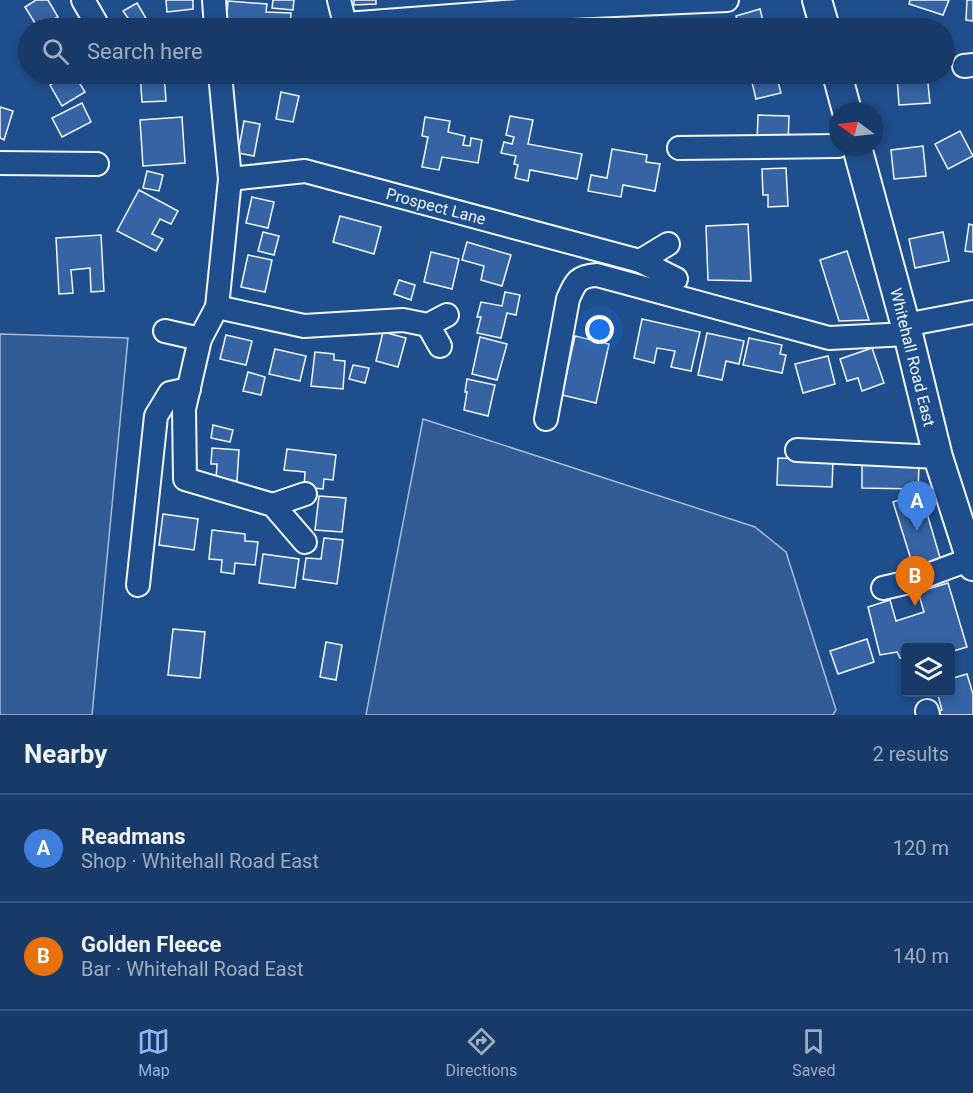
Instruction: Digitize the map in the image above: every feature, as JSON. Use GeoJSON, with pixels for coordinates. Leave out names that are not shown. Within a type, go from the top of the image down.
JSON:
{"type":"FeatureCollection","features":[{"type":"Feature","properties":{"kind":"main road"},"geometry":{"type":"LineString","coordinates":[[818,0],[822,18]]}},
{"type":"Feature","properties":{"kind":"main road"},"geometry":{"type":"LineString","coordinates":[[840,84],[845,102]]}},
{"type":"Feature","properties":{"kind":"main road","name":"Whitehall Road East"},"geometry":{"type":"LineString","coordinates":[[859,156],[907,329],[938,457],[972,562]]}},
{"type":"Feature","properties":{"kind":"street"},"geometry":{"type":"LineString","coordinates":[[83,0],[93,18]]}},
{"type":"Feature","properties":{"kind":"street"},"geometry":{"type":"LineString","coordinates":[[214,0],[215,18]]}},
{"type":"Feature","properties":{"kind":"street"},"geometry":{"type":"LineString","coordinates":[[339,0],[344,18]]}},
{"type":"Feature","properties":{"kind":"street"},"geometry":{"type":"LineString","coordinates":[[427,18],[570,4],[727,0]]}},
{"type":"Feature","properties":{"kind":"street"},"geometry":{"type":"LineString","coordinates":[[221,84],[230,179],[217,307],[200,339],[184,410],[185,478],[273,505],[305,542]]}},
{"type":"Feature","properties":{"kind":"street"},"geometry":{"type":"LineString","coordinates":[[679,148],[829,146]]}},
{"type":"Feature","properties":{"kind":"street"},"geometry":{"type":"LineString","coordinates":[[0,163],[97,164]]}},
{"type":"Feature","properties":{"kind":"street","name":"Prospect Lane"},"geometry":{"type":"LineString","coordinates":[[230,179],[305,171],[640,261],[676,279]]}},
{"type":"Feature","properties":{"kind":"street"},"geometry":{"type":"LineString","coordinates":[[640,261],[668,244]]}},
{"type":"Feature","properties":{"kind":"street"},"geometry":{"type":"LineString","coordinates":[[546,419],[568,299],[574,284],[585,276],[597,275],[829,338],[907,329],[973,312]]}},
{"type":"Feature","properties":{"kind":"street"},"geometry":{"type":"LineString","coordinates":[[217,307],[304,326],[438,320],[440,346]]}},
{"type":"Feature","properties":{"kind":"street"},"geometry":{"type":"LineString","coordinates":[[165,331],[200,339]]}},
{"type":"Feature","properties":{"kind":"street"},"geometry":{"type":"LineString","coordinates":[[138,585],[156,416],[170,393],[189,390]]}},
{"type":"Feature","properties":{"kind":"street"},"geometry":{"type":"LineString","coordinates":[[797,450],[938,457]]}},
{"type":"Feature","properties":{"kind":"street"},"geometry":{"type":"LineString","coordinates":[[273,505],[305,494]]}},
{"type":"Feature","properties":{"kind":"street"},"geometry":{"type":"LineString","coordinates":[[883,588],[972,562]]}},
{"type":"Feature","properties":{"kind":"shaded area"},"geometry":{"type":"Polygon","coordinates":[[[0,334],[128,338],[92,715],[0,715],[0,334]]]}},
{"type":"Feature","properties":{"kind":"shaded area"},"geometry":{"type":"Polygon","coordinates":[[[423,419],[755,527],[786,552],[836,710],[833,715],[366,715],[423,419]]]}},
{"type":"Feature","properties":{"kind":"building"},"geometry":{"type":"Polygon","coordinates":[[[36,0],[48,0],[58,17],[32,18],[25,7],[36,0]]]}},
{"type":"Feature","properties":{"kind":"building"},"geometry":{"type":"Polygon","coordinates":[[[166,0],[193,0],[193,9],[167,12],[166,0]]]}},
{"type":"Feature","properties":{"kind":"building"},"geometry":{"type":"Polygon","coordinates":[[[273,0],[294,0],[293,10],[272,8],[273,0]]]}},
{"type":"Feature","properties":{"kind":"building"},"geometry":{"type":"Polygon","coordinates":[[[354,0],[376,0],[376,4],[354,5],[354,0]]]}},
{"type":"Feature","properties":{"kind":"building"},"geometry":{"type":"Polygon","coordinates":[[[910,0],[949,0],[943,15],[909,4],[910,0]]]}},
{"type":"Feature","properties":{"kind":"building"},"geometry":{"type":"Polygon","coordinates":[[[967,0],[973,0],[973,21],[966,20],[967,0]]]}},
{"type":"Feature","properties":{"kind":"building"},"geometry":{"type":"Polygon","coordinates":[[[228,1],[267,4],[266,12],[291,13],[291,18],[227,18],[228,1]]]}},
{"type":"Feature","properties":{"kind":"building"},"geometry":{"type":"Polygon","coordinates":[[[137,3],[146,18],[128,18],[123,11],[137,3]]]}},
{"type":"Feature","properties":{"kind":"building"},"geometry":{"type":"Polygon","coordinates":[[[760,9],[762,18],[736,18],[736,16],[760,9]]]}},
{"type":"Feature","properties":{"kind":"building"},"geometry":{"type":"Polygon","coordinates":[[[80,84],[85,92],[62,106],[50,85],[80,84]]]}},
{"type":"Feature","properties":{"kind":"building"},"geometry":{"type":"Polygon","coordinates":[[[141,84],[165,84],[166,101],[142,102],[141,84]]]}},
{"type":"Feature","properties":{"kind":"building"},"geometry":{"type":"Polygon","coordinates":[[[752,84],[779,84],[781,93],[756,99],[752,84]]]}},
{"type":"Feature","properties":{"kind":"building"},"geometry":{"type":"Polygon","coordinates":[[[898,84],[928,84],[930,103],[899,105],[898,84]]]}},
{"type":"Feature","properties":{"kind":"building"},"geometry":{"type":"Polygon","coordinates":[[[281,92],[299,96],[293,122],[276,119],[281,92]]]}},
{"type":"Feature","properties":{"kind":"building"},"geometry":{"type":"Polygon","coordinates":[[[82,103],[91,122],[62,137],[52,118],[82,103]]]}},
{"type":"Feature","properties":{"kind":"building"},"geometry":{"type":"Polygon","coordinates":[[[0,107],[13,111],[4,140],[0,138],[0,107]]]}},
{"type":"Feature","properties":{"kind":"building"},"geometry":{"type":"Polygon","coordinates":[[[758,115],[789,116],[788,145],[757,144],[758,115]]]}},
{"type":"Feature","properties":{"kind":"building"},"geometry":{"type":"Polygon","coordinates":[[[510,116],[533,120],[528,144],[582,154],[577,179],[530,170],[528,181],[515,178],[518,165],[514,164],[516,156],[501,153],[504,142],[512,144],[514,137],[506,135],[510,116]]]}},
{"type":"Feature","properties":{"kind":"building"},"geometry":{"type":"Polygon","coordinates":[[[182,117],[185,163],[143,166],[140,120],[182,117]]]}},
{"type":"Feature","properties":{"kind":"building"},"geometry":{"type":"Polygon","coordinates":[[[425,117],[450,121],[448,132],[465,136],[463,145],[470,146],[471,138],[482,140],[478,163],[442,157],[439,170],[422,167],[428,137],[422,136],[425,117]]]}},
{"type":"Feature","properties":{"kind":"building"},"geometry":{"type":"Polygon","coordinates":[[[244,121],[260,124],[254,156],[238,153],[244,121]]]}},
{"type":"Feature","properties":{"kind":"building"},"geometry":{"type":"Polygon","coordinates":[[[960,131],[973,156],[948,169],[935,144],[960,131]]]}},
{"type":"Feature","properties":{"kind":"building"},"geometry":{"type":"Polygon","coordinates":[[[923,146],[926,176],[894,179],[891,150],[923,146]]]}},
{"type":"Feature","properties":{"kind":"building"},"geometry":{"type":"Polygon","coordinates":[[[612,149],[647,155],[646,162],[660,164],[655,191],[623,185],[621,197],[588,191],[591,175],[607,178],[612,149]]]}},
{"type":"Feature","properties":{"kind":"building"},"geometry":{"type":"Polygon","coordinates":[[[786,168],[788,206],[768,207],[768,195],[763,195],[762,169],[786,168]]]}},
{"type":"Feature","properties":{"kind":"building"},"geometry":{"type":"Polygon","coordinates":[[[147,171],[163,175],[159,191],[143,188],[147,171]]]}},
{"type":"Feature","properties":{"kind":"building"},"geometry":{"type":"Polygon","coordinates":[[[139,190],[178,211],[171,224],[160,219],[152,234],[163,239],[156,251],[117,231],[139,190]]]}},
{"type":"Feature","properties":{"kind":"building"},"geometry":{"type":"Polygon","coordinates":[[[252,197],[274,202],[268,228],[246,223],[252,197]]]}},
{"type":"Feature","properties":{"kind":"building"},"geometry":{"type":"Polygon","coordinates":[[[340,216],[381,227],[374,254],[333,242],[340,216]]]}},
{"type":"Feature","properties":{"kind":"building"},"geometry":{"type":"Polygon","coordinates":[[[748,224],[751,281],[708,280],[706,226],[748,224]]]}},
{"type":"Feature","properties":{"kind":"building"},"geometry":{"type":"Polygon","coordinates":[[[969,224],[973,225],[973,252],[965,251],[969,224]]]}},
{"type":"Feature","properties":{"kind":"building"},"geometry":{"type":"Polygon","coordinates":[[[263,232],[279,236],[274,255],[258,251],[263,232]]]}},
{"type":"Feature","properties":{"kind":"building"},"geometry":{"type":"Polygon","coordinates":[[[943,232],[949,261],[915,268],[909,239],[943,232]]]}},
{"type":"Feature","properties":{"kind":"building"},"geometry":{"type":"Polygon","coordinates":[[[101,235],[104,291],[91,292],[90,268],[71,270],[73,293],[59,294],[56,238],[101,235]]]}},
{"type":"Feature","properties":{"kind":"building"},"geometry":{"type":"Polygon","coordinates":[[[467,242],[511,255],[502,286],[481,280],[484,266],[462,260],[467,242]]]}},
{"type":"Feature","properties":{"kind":"building"},"geometry":{"type":"Polygon","coordinates":[[[847,251],[869,320],[839,321],[820,260],[847,251]]]}},
{"type":"Feature","properties":{"kind":"building"},"geometry":{"type":"Polygon","coordinates":[[[431,252],[459,259],[452,289],[424,282],[431,252]]]}},
{"type":"Feature","properties":{"kind":"building"},"geometry":{"type":"Polygon","coordinates":[[[248,255],[272,260],[265,292],[241,287],[248,255]]]}},
{"type":"Feature","properties":{"kind":"building"},"geometry":{"type":"Polygon","coordinates":[[[399,280],[415,285],[411,300],[394,294],[399,280]]]}},
{"type":"Feature","properties":{"kind":"building"},"geometry":{"type":"Polygon","coordinates":[[[505,292],[520,295],[516,315],[507,313],[501,338],[477,333],[481,317],[477,317],[481,302],[502,306],[505,292]]]}},
{"type":"Feature","properties":{"kind":"building"},"geometry":{"type":"Polygon","coordinates":[[[642,319],[700,332],[691,371],[671,367],[675,351],[657,348],[654,363],[634,358],[642,319]]]}},
{"type":"Feature","properties":{"kind":"building"},"geometry":{"type":"Polygon","coordinates":[[[383,332],[406,338],[398,367],[376,361],[383,332]]]}},
{"type":"Feature","properties":{"kind":"building"},"geometry":{"type":"Polygon","coordinates":[[[707,333],[744,341],[739,364],[726,361],[722,380],[698,375],[707,333]]]}},
{"type":"Feature","properties":{"kind":"building"},"geometry":{"type":"Polygon","coordinates":[[[226,335],[252,341],[246,365],[220,359],[226,335]]]}},
{"type":"Feature","properties":{"kind":"building"},"geometry":{"type":"Polygon","coordinates":[[[575,336],[609,344],[596,403],[562,395],[575,336]]]}},
{"type":"Feature","properties":{"kind":"building"},"geometry":{"type":"Polygon","coordinates":[[[480,337],[507,344],[497,380],[472,374],[480,337]]]}},
{"type":"Feature","properties":{"kind":"building"},"geometry":{"type":"Polygon","coordinates":[[[749,338],[782,345],[780,354],[786,355],[782,373],[743,365],[749,338]]]}},
{"type":"Feature","properties":{"kind":"building"},"geometry":{"type":"Polygon","coordinates":[[[872,348],[884,383],[862,391],[858,378],[847,381],[840,359],[872,348]]]}},
{"type":"Feature","properties":{"kind":"building"},"geometry":{"type":"Polygon","coordinates":[[[275,349],[306,356],[300,381],[269,374],[275,349]]]}},
{"type":"Feature","properties":{"kind":"building"},"geometry":{"type":"Polygon","coordinates":[[[315,352],[334,354],[334,360],[345,361],[343,389],[311,386],[315,352]]]}},
{"type":"Feature","properties":{"kind":"building"},"geometry":{"type":"Polygon","coordinates":[[[828,356],[835,384],[803,393],[795,364],[828,356]]]}},
{"type":"Feature","properties":{"kind":"building"},"geometry":{"type":"Polygon","coordinates":[[[353,365],[369,368],[365,383],[349,379],[353,365]]]}},
{"type":"Feature","properties":{"kind":"building"},"geometry":{"type":"Polygon","coordinates":[[[248,372],[265,377],[261,395],[243,391],[248,372]]]}},
{"type":"Feature","properties":{"kind":"building"},"geometry":{"type":"Polygon","coordinates":[[[467,379],[495,385],[488,416],[464,410],[467,379]]]}},
{"type":"Feature","properties":{"kind":"building"},"geometry":{"type":"Polygon","coordinates":[[[213,425],[233,430],[230,442],[211,438],[213,425]]]}},
{"type":"Feature","properties":{"kind":"building"},"geometry":{"type":"Polygon","coordinates":[[[212,448],[239,450],[237,481],[216,479],[217,464],[211,464],[212,448]]]}},
{"type":"Feature","properties":{"kind":"building"},"geometry":{"type":"Polygon","coordinates":[[[287,449],[336,455],[333,480],[324,479],[323,489],[304,487],[305,472],[284,470],[287,449]]]}},
{"type":"Feature","properties":{"kind":"building"},"geometry":{"type":"Polygon","coordinates":[[[778,458],[833,460],[832,487],[777,485],[778,458]]]}},
{"type":"Feature","properties":{"kind":"building"},"geometry":{"type":"Polygon","coordinates":[[[862,464],[919,466],[918,489],[862,488],[862,464]]]}},
{"type":"Feature","properties":{"kind":"building"},"geometry":{"type":"Polygon","coordinates":[[[921,493],[941,561],[914,569],[893,502],[921,493]]]}},
{"type":"Feature","properties":{"kind":"building"},"geometry":{"type":"Polygon","coordinates":[[[319,496],[346,498],[342,532],[315,530],[319,496]]]}},
{"type":"Feature","properties":{"kind":"building"},"geometry":{"type":"Polygon","coordinates":[[[163,514],[198,519],[194,550],[159,545],[163,514]]]}},
{"type":"Feature","properties":{"kind":"building"},"geometry":{"type":"Polygon","coordinates":[[[212,530],[245,534],[245,541],[258,542],[255,565],[235,563],[234,574],[221,572],[222,560],[209,559],[212,530]]]}},
{"type":"Feature","properties":{"kind":"building"},"geometry":{"type":"Polygon","coordinates":[[[324,538],[343,540],[337,584],[303,579],[306,558],[321,559],[324,538]]]}},
{"type":"Feature","properties":{"kind":"building"},"geometry":{"type":"Polygon","coordinates":[[[263,554],[299,559],[295,588],[259,583],[263,554]]]}},
{"type":"Feature","properties":{"kind":"building"},"geometry":{"type":"Polygon","coordinates":[[[948,583],[967,647],[955,651],[955,643],[901,643],[901,658],[897,652],[880,655],[868,607],[890,600],[896,621],[924,612],[918,592],[948,583]]]}},
{"type":"Feature","properties":{"kind":"building"},"geometry":{"type":"Polygon","coordinates":[[[173,629],[205,632],[200,678],[168,675],[173,629]]]}},
{"type":"Feature","properties":{"kind":"building"},"geometry":{"type":"Polygon","coordinates":[[[867,639],[874,662],[838,674],[830,651],[867,639]]]}},
{"type":"Feature","properties":{"kind":"building"},"geometry":{"type":"Polygon","coordinates":[[[326,642],[342,645],[336,680],[320,677],[326,642]]]}},
{"type":"Feature","properties":{"kind":"building"},"geometry":{"type":"Polygon","coordinates":[[[967,674],[973,694],[973,715],[939,715],[938,711],[942,710],[938,697],[955,697],[955,678],[967,674]]]}},
{"type":"Feature","properties":{"kind":"place","name":"Readmans"},"geometry":{"type":"Point","coordinates":[917,531]}},
{"type":"Feature","properties":{"kind":"place","name":"Golden Fleece"},"geometry":{"type":"Point","coordinates":[915,606]}}]}
